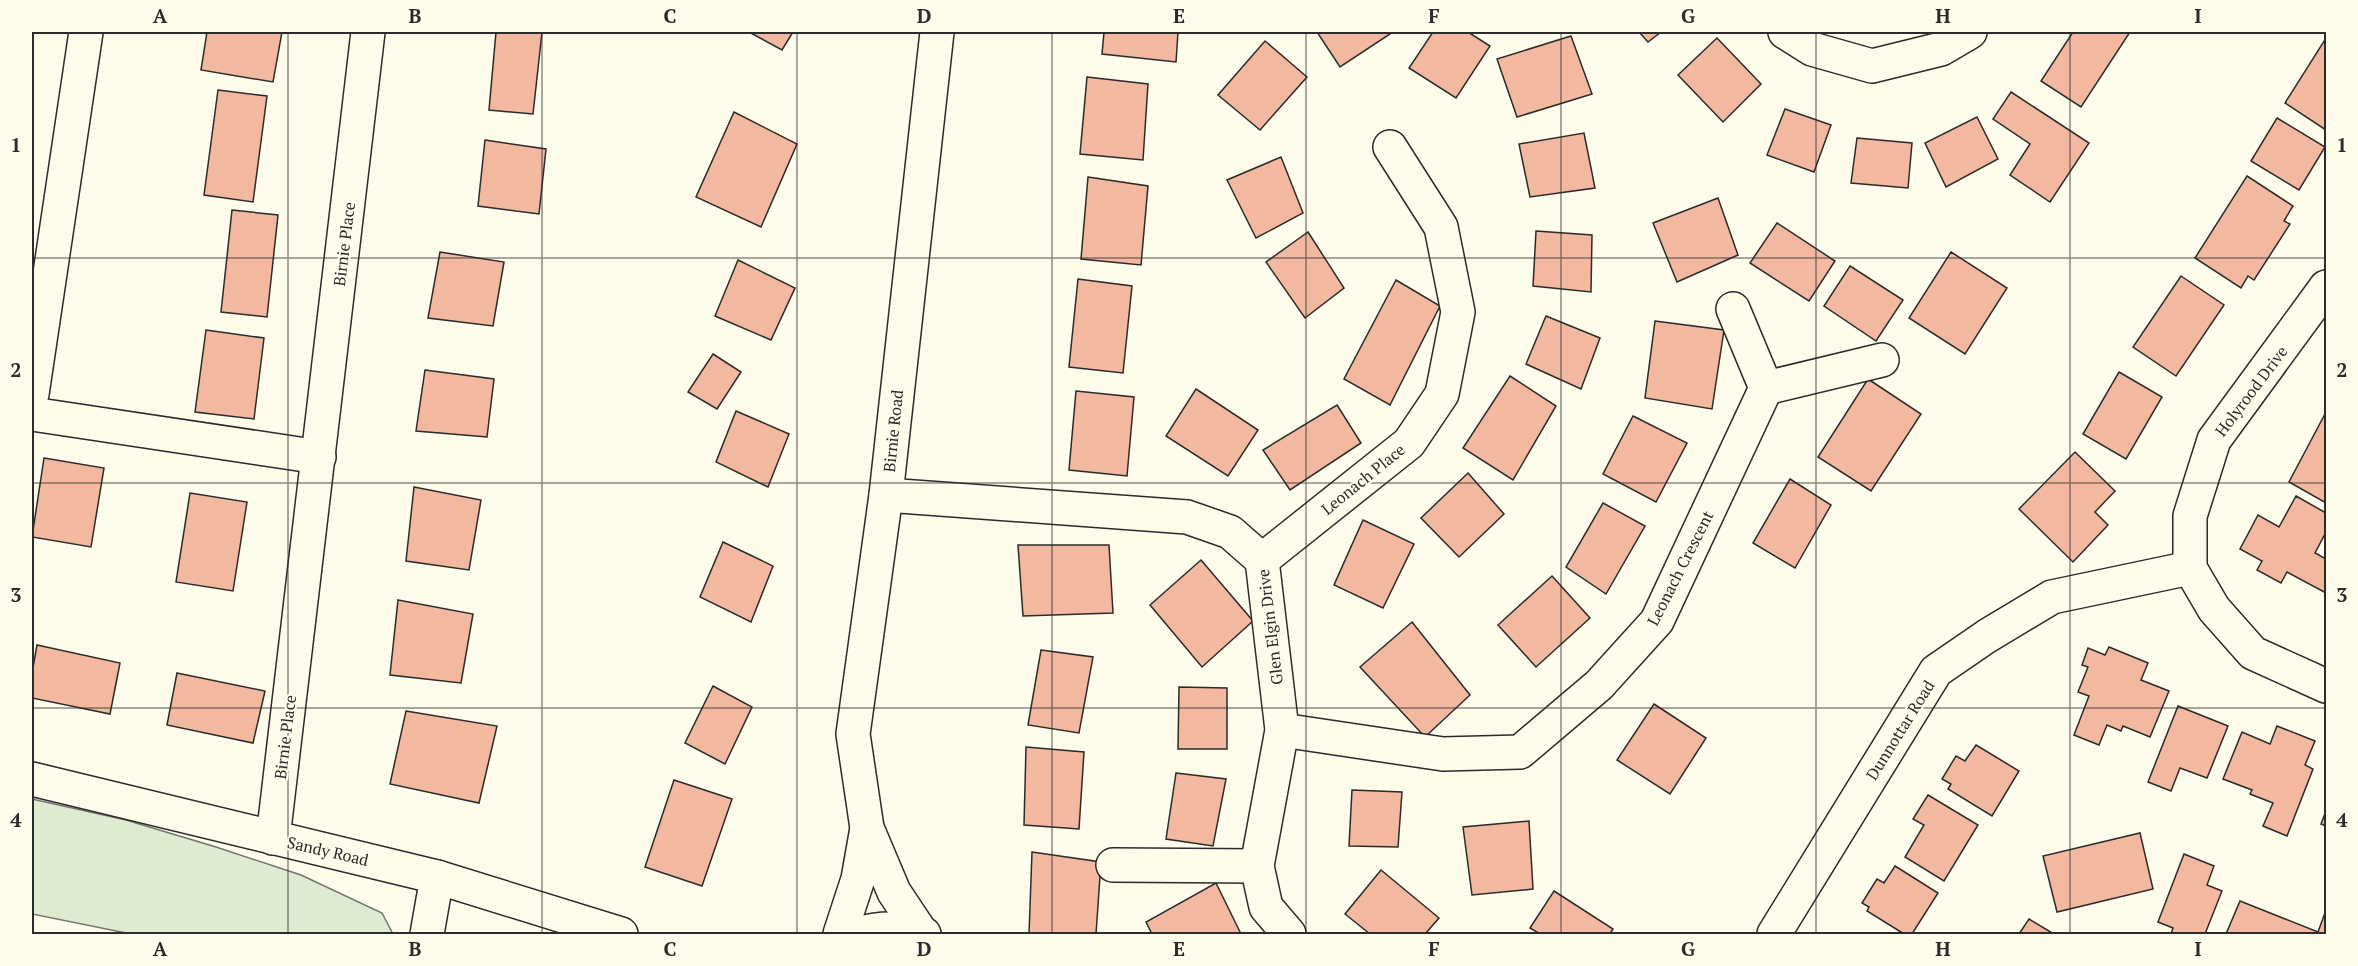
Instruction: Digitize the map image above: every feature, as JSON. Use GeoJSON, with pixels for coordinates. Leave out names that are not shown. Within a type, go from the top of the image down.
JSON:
{"type":"FeatureCollection","features":[{"type":"Feature","properties":{"kind":"street"},"geometry":{"type":"LineString","coordinates":[[32,393],[86,32]]}},
{"type":"Feature","properties":{"kind":"street","name":"Birnie Place"},"geometry":{"type":"LineString","coordinates":[[273,838],[368,32]]}},
{"type":"Feature","properties":{"kind":"street","name":"Birnie Road"},"geometry":{"type":"LineString","coordinates":[[923,934],[894,892],[867,828],[854,734],[886,495],[937,32]]}},
{"type":"Feature","properties":{"kind":"street"},"geometry":{"type":"LineString","coordinates":[[1785,32],[1812,49],[1872,66],[1941,49],[1970,32]]}},
{"type":"Feature","properties":{"kind":"street","name":"Leonach Place"},"geometry":{"type":"LineString","coordinates":[[1262,560],[1408,443],[1442,394],[1458,312],[1441,228],[1390,147]]}},
{"type":"Feature","properties":{"kind":"street","name":"Holyrood Drive"},"geometry":{"type":"LineString","coordinates":[[2190,568],[2190,516],[2214,440],[2326,287]]}},
{"type":"Feature","properties":{"kind":"street"},"geometry":{"type":"LineString","coordinates":[[1733,309],[1766,388],[1882,360]]}},
{"type":"Feature","properties":{"kind":"street","name":"Leonach Crescent"},"geometry":{"type":"LineString","coordinates":[[1282,729],[1443,754],[1520,752],[1599,686],[1656,621],[1766,388]]}},
{"type":"Feature","properties":{"kind":"street"},"geometry":{"type":"LineString","coordinates":[[32,414],[319,457]]}},
{"type":"Feature","properties":{"kind":"street","name":"Glen Elgin Drive"},"geometry":{"type":"LineString","coordinates":[[886,495],[1187,517],[1230,532],[1262,560],[1282,729],[1257,866],[1266,907],[1289,934]]}},
{"type":"Feature","properties":{"kind":"street"},"geometry":{"type":"LineString","coordinates":[[2190,568],[2214,609],[2253,653],[2326,686]]}},
{"type":"Feature","properties":{"kind":"street","name":"Dunnottar Road"},"geometry":{"type":"LineString","coordinates":[[1773,934],[1936,671],[1987,636],[2052,597],[2190,568]]}},
{"type":"Feature","properties":{"kind":"street","name":"Sandy Road"},"geometry":{"type":"LineString","coordinates":[[32,779],[437,877],[621,934]]}},
{"type":"Feature","properties":{"kind":"street","name":"Birnie Road"},"geometry":{"type":"LineString","coordinates":[[840,934],[858,879],[867,828]]}},
{"type":"Feature","properties":{"kind":"street"},"geometry":{"type":"LineString","coordinates":[[1113,865],[1257,866]]}},
{"type":"Feature","properties":{"kind":"street"},"geometry":{"type":"LineString","coordinates":[[427,934],[437,877]]}},
{"type":"Feature","properties":{"kind":"street"},"geometry":{"type":"LineString","coordinates":[[858,934],[885,928],[923,934]]}},
{"type":"Feature","properties":{"kind":"green space"},"geometry":{"type":"Polygon","coordinates":[[[32,799],[126,820],[301,875],[382,913],[393,934],[131,934],[32,914],[32,799]]]}},
{"type":"Feature","properties":{"kind":"building"},"geometry":{"type":"Polygon","coordinates":[[[207,32],[282,32],[273,82],[201,70],[207,32]]]}},
{"type":"Feature","properties":{"kind":"building"},"geometry":{"type":"Polygon","coordinates":[[[496,32],[542,32],[533,114],[489,110],[496,32]]]}},
{"type":"Feature","properties":{"kind":"building"},"geometry":{"type":"Polygon","coordinates":[[[749,32],[793,32],[782,50],[749,32]]]}},
{"type":"Feature","properties":{"kind":"building"},"geometry":{"type":"Polygon","coordinates":[[[1104,32],[1178,32],[1176,62],[1102,54],[1104,32]]]}},
{"type":"Feature","properties":{"kind":"building"},"geometry":{"type":"Polygon","coordinates":[[[1317,32],[1389,32],[1390,34],[1340,67],[1317,32]]]}},
{"type":"Feature","properties":{"kind":"building"},"geometry":{"type":"Polygon","coordinates":[[[1433,32],[1468,32],[1490,46],[1456,98],[1409,68],[1433,32]]]}},
{"type":"Feature","properties":{"kind":"building"},"geometry":{"type":"Polygon","coordinates":[[[1639,32],[1661,32],[1648,42],[1639,32]]]}},
{"type":"Feature","properties":{"kind":"building"},"geometry":{"type":"Polygon","coordinates":[[[2073,32],[2130,32],[2081,107],[2041,81],[2073,32]]]}},
{"type":"Feature","properties":{"kind":"building"},"geometry":{"type":"Polygon","coordinates":[[[1571,36],[1592,94],[1517,117],[1497,59],[1571,36]]]}},
{"type":"Feature","properties":{"kind":"building"},"geometry":{"type":"Polygon","coordinates":[[[1717,38],[1761,84],[1723,122],[1678,75],[1717,38]]]}},
{"type":"Feature","properties":{"kind":"building"},"geometry":{"type":"Polygon","coordinates":[[[2326,38],[2326,130],[2285,103],[2326,38]]]}},
{"type":"Feature","properties":{"kind":"building"},"geometry":{"type":"Polygon","coordinates":[[[1265,41],[1307,77],[1260,130],[1218,95],[1265,41]]]}},
{"type":"Feature","properties":{"kind":"building"},"geometry":{"type":"Polygon","coordinates":[[[1087,77],[1148,84],[1143,160],[1080,154],[1087,77]]]}},
{"type":"Feature","properties":{"kind":"building"},"geometry":{"type":"Polygon","coordinates":[[[218,90],[267,96],[253,202],[204,195],[218,90]]]}},
{"type":"Feature","properties":{"kind":"building"},"geometry":{"type":"Polygon","coordinates":[[[2011,92],[2089,143],[2050,202],[2010,175],[2030,144],[1993,119],[2011,92]]]}},
{"type":"Feature","properties":{"kind":"building"},"geometry":{"type":"Polygon","coordinates":[[[1785,109],[1831,125],[1814,172],[1767,155],[1785,109]]]}},
{"type":"Feature","properties":{"kind":"building"},"geometry":{"type":"Polygon","coordinates":[[[734,112],[797,144],[761,227],[696,197],[734,112]]]}},
{"type":"Feature","properties":{"kind":"building"},"geometry":{"type":"Polygon","coordinates":[[[1977,117],[1998,159],[1946,187],[1925,143],[1977,117]]]}},
{"type":"Feature","properties":{"kind":"building"},"geometry":{"type":"Polygon","coordinates":[[[2277,118],[2325,147],[2299,190],[2251,161],[2277,118]]]}},
{"type":"Feature","properties":{"kind":"building"},"geometry":{"type":"Polygon","coordinates":[[[1584,133],[1595,188],[1530,197],[1519,144],[1584,133]]]}},
{"type":"Feature","properties":{"kind":"building"},"geometry":{"type":"Polygon","coordinates":[[[1857,138],[1912,143],[1908,188],[1851,183],[1857,138]]]}},
{"type":"Feature","properties":{"kind":"building"},"geometry":{"type":"Polygon","coordinates":[[[485,140],[546,149],[539,214],[478,206],[485,140]]]}},
{"type":"Feature","properties":{"kind":"building"},"geometry":{"type":"Polygon","coordinates":[[[1281,157],[1303,213],[1256,238],[1227,180],[1281,157]]]}},
{"type":"Feature","properties":{"kind":"building"},"geometry":{"type":"Polygon","coordinates":[[[2247,176],[2293,206],[2284,221],[2290,224],[2254,280],[2248,276],[2241,288],[2195,258],[2247,176]]]}},
{"type":"Feature","properties":{"kind":"building"},"geometry":{"type":"Polygon","coordinates":[[[1088,177],[1148,186],[1141,265],[1081,259],[1088,177]]]}},
{"type":"Feature","properties":{"kind":"building"},"geometry":{"type":"Polygon","coordinates":[[[1718,198],[1738,255],[1677,282],[1653,223],[1718,198]]]}},
{"type":"Feature","properties":{"kind":"building"},"geometry":{"type":"Polygon","coordinates":[[[232,210],[278,215],[267,317],[221,312],[232,210]]]}},
{"type":"Feature","properties":{"kind":"building"},"geometry":{"type":"Polygon","coordinates":[[[1777,223],[1835,261],[1809,301],[1750,263],[1777,223]]]}},
{"type":"Feature","properties":{"kind":"building"},"geometry":{"type":"Polygon","coordinates":[[[1536,231],[1592,235],[1591,292],[1533,286],[1536,231]]]}},
{"type":"Feature","properties":{"kind":"building"},"geometry":{"type":"Polygon","coordinates":[[[1308,232],[1344,288],[1305,318],[1266,262],[1308,232]]]}},
{"type":"Feature","properties":{"kind":"building"},"geometry":{"type":"Polygon","coordinates":[[[440,252],[504,262],[493,326],[428,318],[440,252]]]}},
{"type":"Feature","properties":{"kind":"building"},"geometry":{"type":"Polygon","coordinates":[[[1951,252],[2007,288],[1965,354],[1909,318],[1951,252]]]}},
{"type":"Feature","properties":{"kind":"building"},"geometry":{"type":"Polygon","coordinates":[[[738,260],[795,288],[771,340],[715,316],[738,260]]]}},
{"type":"Feature","properties":{"kind":"building"},"geometry":{"type":"Polygon","coordinates":[[[1850,266],[1903,300],[1876,341],[1824,306],[1850,266]]]}},
{"type":"Feature","properties":{"kind":"building"},"geometry":{"type":"Polygon","coordinates":[[[2181,276],[2224,305],[2176,376],[2133,347],[2181,276]]]}},
{"type":"Feature","properties":{"kind":"building"},"geometry":{"type":"Polygon","coordinates":[[[1078,279],[1132,286],[1123,373],[1069,367],[1078,279]]]}},
{"type":"Feature","properties":{"kind":"building"},"geometry":{"type":"Polygon","coordinates":[[[1396,280],[1440,306],[1390,405],[1344,379],[1396,280]]]}},
{"type":"Feature","properties":{"kind":"building"},"geometry":{"type":"Polygon","coordinates":[[[1546,316],[1600,338],[1581,389],[1526,364],[1546,316]]]}},
{"type":"Feature","properties":{"kind":"building"},"geometry":{"type":"Polygon","coordinates":[[[1655,321],[1724,330],[1712,409],[1645,398],[1655,321]]]}},
{"type":"Feature","properties":{"kind":"building"},"geometry":{"type":"Polygon","coordinates":[[[206,330],[264,338],[254,419],[195,412],[206,330]]]}},
{"type":"Feature","properties":{"kind":"building"},"geometry":{"type":"Polygon","coordinates":[[[713,354],[741,372],[717,409],[688,392],[713,354]]]}},
{"type":"Feature","properties":{"kind":"building"},"geometry":{"type":"Polygon","coordinates":[[[425,370],[494,379],[487,437],[416,431],[425,370]]]}},
{"type":"Feature","properties":{"kind":"building"},"geometry":{"type":"Polygon","coordinates":[[[2119,372],[2162,397],[2126,459],[2083,434],[2119,372]]]}},
{"type":"Feature","properties":{"kind":"building"},"geometry":{"type":"Polygon","coordinates":[[[1510,376],[1556,406],[1513,480],[1463,448],[1510,376]]]}},
{"type":"Feature","properties":{"kind":"building"},"geometry":{"type":"Polygon","coordinates":[[[1868,379],[1921,414],[1871,491],[1818,457],[1868,379]]]}},
{"type":"Feature","properties":{"kind":"building"},"geometry":{"type":"Polygon","coordinates":[[[1196,389],[1258,430],[1228,476],[1166,436],[1196,389]]]}},
{"type":"Feature","properties":{"kind":"building"},"geometry":{"type":"Polygon","coordinates":[[[1076,391],[1134,397],[1127,476],[1069,470],[1076,391]]]}},
{"type":"Feature","properties":{"kind":"building"},"geometry":{"type":"Polygon","coordinates":[[[1337,405],[1361,443],[1290,490],[1263,450],[1337,405]]]}},
{"type":"Feature","properties":{"kind":"building"},"geometry":{"type":"Polygon","coordinates":[[[736,411],[789,434],[768,487],[716,462],[736,411]]]}},
{"type":"Feature","properties":{"kind":"building"},"geometry":{"type":"Polygon","coordinates":[[[2326,412],[2326,503],[2289,482],[2326,412]]]}},
{"type":"Feature","properties":{"kind":"building"},"geometry":{"type":"Polygon","coordinates":[[[1633,416],[1687,443],[1656,502],[1603,474],[1633,416]]]}},
{"type":"Feature","properties":{"kind":"building"},"geometry":{"type":"Polygon","coordinates":[[[2075,452],[2115,491],[2095,512],[2108,525],[2073,562],[2019,509],[2075,452]]]}},
{"type":"Feature","properties":{"kind":"building"},"geometry":{"type":"Polygon","coordinates":[[[44,458],[104,468],[91,547],[32,537],[44,458]]]}},
{"type":"Feature","properties":{"kind":"building"},"geometry":{"type":"Polygon","coordinates":[[[1468,473],[1504,514],[1459,557],[1421,518],[1468,473]]]}},
{"type":"Feature","properties":{"kind":"building"},"geometry":{"type":"Polygon","coordinates":[[[1790,479],[1831,505],[1795,568],[1753,543],[1790,479]]]}},
{"type":"Feature","properties":{"kind":"building"},"geometry":{"type":"Polygon","coordinates":[[[414,487],[481,500],[469,570],[406,561],[414,487]]]}},
{"type":"Feature","properties":{"kind":"building"},"geometry":{"type":"Polygon","coordinates":[[[190,493],[247,502],[233,591],[176,582],[190,493]]]}},
{"type":"Feature","properties":{"kind":"building"},"geometry":{"type":"Polygon","coordinates":[[[2296,496],[2326,513],[2326,532],[2315,553],[2326,559],[2326,593],[2287,572],[2281,583],[2257,570],[2262,561],[2240,549],[2258,515],[2279,527],[2296,496]]]}},
{"type":"Feature","properties":{"kind":"building"},"geometry":{"type":"Polygon","coordinates":[[[1603,503],[1645,526],[1606,594],[1566,567],[1603,503]]]}},
{"type":"Feature","properties":{"kind":"building"},"geometry":{"type":"Polygon","coordinates":[[[1363,520],[1414,544],[1383,608],[1334,585],[1363,520]]]}},
{"type":"Feature","properties":{"kind":"building"},"geometry":{"type":"Polygon","coordinates":[[[723,542],[773,566],[751,622],[700,597],[723,542]]]}},
{"type":"Feature","properties":{"kind":"building"},"geometry":{"type":"Polygon","coordinates":[[[1018,545],[1109,545],[1113,613],[1023,616],[1018,545]]]}},
{"type":"Feature","properties":{"kind":"building"},"geometry":{"type":"Polygon","coordinates":[[[1201,560],[1253,621],[1202,667],[1150,605],[1201,560]]]}},
{"type":"Feature","properties":{"kind":"building"},"geometry":{"type":"Polygon","coordinates":[[[1552,576],[1590,618],[1536,667],[1498,625],[1552,576]]]}},
{"type":"Feature","properties":{"kind":"building"},"geometry":{"type":"Polygon","coordinates":[[[398,600],[473,614],[461,683],[390,675],[398,600]]]}},
{"type":"Feature","properties":{"kind":"building"},"geometry":{"type":"Polygon","coordinates":[[[1412,622],[1470,695],[1425,737],[1360,667],[1412,622]]]}},
{"type":"Feature","properties":{"kind":"building"},"geometry":{"type":"Polygon","coordinates":[[[37,645],[120,663],[110,714],[32,698],[32,673],[37,645]]]}},
{"type":"Feature","properties":{"kind":"building"},"geometry":{"type":"Polygon","coordinates":[[[2109,647],[2148,663],[2141,680],[2169,691],[2150,737],[2123,726],[2121,731],[2107,725],[2099,745],[2074,735],[2089,696],[2078,692],[2088,667],[2082,665],[2088,648],[2105,655],[2109,647]]]}},
{"type":"Feature","properties":{"kind":"building"},"geometry":{"type":"Polygon","coordinates":[[[1041,650],[1093,657],[1079,733],[1028,725],[1041,650]]]}},
{"type":"Feature","properties":{"kind":"building"},"geometry":{"type":"Polygon","coordinates":[[[177,673],[265,691],[253,743],[167,725],[177,673]]]}},
{"type":"Feature","properties":{"kind":"building"},"geometry":{"type":"Polygon","coordinates":[[[713,686],[752,707],[725,764],[685,743],[713,686]]]}},
{"type":"Feature","properties":{"kind":"building"},"geometry":{"type":"Polygon","coordinates":[[[1179,687],[1227,688],[1227,749],[1178,749],[1179,687]]]}},
{"type":"Feature","properties":{"kind":"building"},"geometry":{"type":"Polygon","coordinates":[[[1654,704],[1706,738],[1670,794],[1617,760],[1654,704]]]}},
{"type":"Feature","properties":{"kind":"building"},"geometry":{"type":"Polygon","coordinates":[[[2178,706],[2228,726],[2207,778],[2180,768],[2171,791],[2148,782],[2178,706]]]}},
{"type":"Feature","properties":{"kind":"building"},"geometry":{"type":"Polygon","coordinates":[[[406,711],[497,726],[479,803],[390,784],[406,711]]]}},
{"type":"Feature","properties":{"kind":"building"},"geometry":{"type":"Polygon","coordinates":[[[2277,726],[2315,741],[2305,765],[2313,769],[2287,836],[2263,826],[2273,803],[2250,794],[2252,790],[2223,779],[2242,732],[2270,744],[2277,726]]]}},
{"type":"Feature","properties":{"kind":"building"},"geometry":{"type":"Polygon","coordinates":[[[1976,745],[2019,771],[1992,816],[1948,789],[1951,784],[1942,779],[1956,756],[1965,761],[1976,745]]]}},
{"type":"Feature","properties":{"kind":"building"},"geometry":{"type":"Polygon","coordinates":[[[1026,747],[1084,752],[1079,829],[1024,825],[1026,747]]]}},
{"type":"Feature","properties":{"kind":"building"},"geometry":{"type":"Polygon","coordinates":[[[1176,773],[1226,779],[1213,846],[1166,839],[1176,773]]]}},
{"type":"Feature","properties":{"kind":"building"},"geometry":{"type":"Polygon","coordinates":[[[674,780],[732,799],[702,886],[645,867],[674,780]]]}},
{"type":"Feature","properties":{"kind":"building"},"geometry":{"type":"Polygon","coordinates":[[[1352,790],[1402,792],[1398,847],[1349,846],[1352,790]]]}},
{"type":"Feature","properties":{"kind":"building"},"geometry":{"type":"Polygon","coordinates":[[[1928,795],[1978,825],[1944,881],[1905,857],[1924,825],[1913,819],[1928,795]]]}},
{"type":"Feature","properties":{"kind":"building"},"geometry":{"type":"Polygon","coordinates":[[[2326,811],[2326,826],[2321,824],[2326,811]]]}},
{"type":"Feature","properties":{"kind":"building"},"geometry":{"type":"Polygon","coordinates":[[[1529,821],[1533,889],[1472,895],[1463,827],[1529,821]]]}},
{"type":"Feature","properties":{"kind":"building"},"geometry":{"type":"Polygon","coordinates":[[[2140,833],[2153,889],[2057,912],[2043,856],[2140,833]]]}},
{"type":"Feature","properties":{"kind":"building"},"geometry":{"type":"Polygon","coordinates":[[[1032,852],[1101,862],[1096,934],[1029,934],[1032,852]]]}},
{"type":"Feature","properties":{"kind":"building"},"geometry":{"type":"Polygon","coordinates":[[[2184,854],[2214,866],[2207,885],[2222,891],[2205,934],[2171,934],[2173,928],[2158,922],[2184,854]]]}},
{"type":"Feature","properties":{"kind":"building"},"geometry":{"type":"Polygon","coordinates":[[[1895,866],[1938,893],[1912,934],[1904,934],[1867,911],[1869,907],[1862,903],[1877,879],[1884,883],[1895,866]]]}},
{"type":"Feature","properties":{"kind":"building"},"geometry":{"type":"Polygon","coordinates":[[[1381,870],[1439,918],[1425,934],[1370,934],[1345,914],[1381,870]]]}},
{"type":"Feature","properties":{"kind":"building"},"geometry":{"type":"Polygon","coordinates":[[[1216,883],[1241,934],[1152,934],[1146,922],[1216,883]]]}},
{"type":"Feature","properties":{"kind":"building"},"geometry":{"type":"Polygon","coordinates":[[[1554,891],[1613,929],[1610,934],[1540,934],[1530,928],[1554,891]]]}},
{"type":"Feature","properties":{"kind":"building"},"geometry":{"type":"Polygon","coordinates":[[[2240,901],[2318,932],[2326,910],[2326,934],[2226,934],[2240,901]]]}},
{"type":"Feature","properties":{"kind":"building"},"geometry":{"type":"Polygon","coordinates":[[[2029,919],[2054,934],[2019,934],[2029,919]]]}}]}
